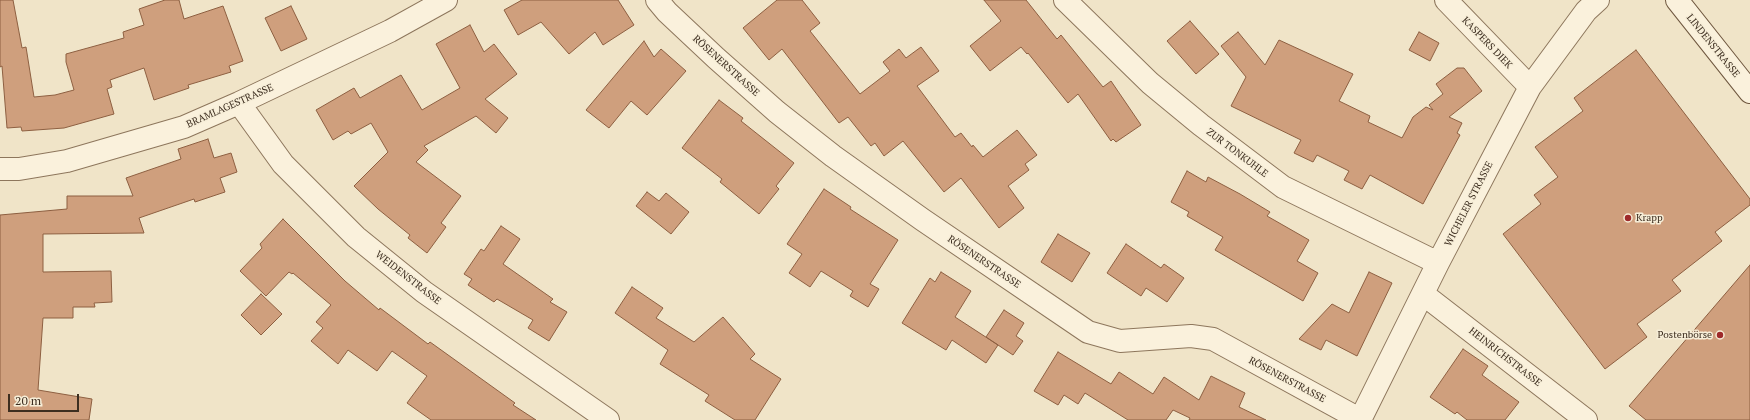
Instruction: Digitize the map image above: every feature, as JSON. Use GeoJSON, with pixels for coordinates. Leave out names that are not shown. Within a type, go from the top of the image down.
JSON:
{"type":"FeatureCollection","features":[{"type":"Feature","properties":{"kind":"street","name":"BRAMLAGESTRASSE"},"geometry":{"type":"LineString","coordinates":[[0,170],[19,169],[68,161],[184,127],[239,103],[390,31],[446,0]]}},
{"type":"Feature","properties":{"kind":"street","name":"RÖSENERSTRASSE"},"geometry":{"type":"LineString","coordinates":[[657,0],[667,12],[777,112],[832,156],[1088,332],[1120,341],[1191,336],[1212,340],[1361,420]]}},
{"type":"Feature","properties":{"kind":"street","name":"ZUR TONKUHLE"},"geometry":{"type":"LineString","coordinates":[[1065,0],[1150,83],[1201,126],[1283,187],[1438,263]]}},
{"type":"Feature","properties":{"kind":"street","name":"KASPERS DIEK"},"geometry":{"type":"LineString","coordinates":[[1446,0],[1530,86]]}},
{"type":"Feature","properties":{"kind":"street","name":"WICHELER STRASSE"},"geometry":{"type":"LineString","coordinates":[[1361,420],[1438,263],[1530,86],[1586,11],[1598,0]]}},
{"type":"Feature","properties":{"kind":"street","name":"LINDENSTRASSE"},"geometry":{"type":"LineString","coordinates":[[1677,0],[1750,92]]}},
{"type":"Feature","properties":{"kind":"street","name":"WEIDENSTRASSE"},"geometry":{"type":"LineString","coordinates":[[239,103],[283,164],[356,237],[424,292],[608,420]]}},
{"type":"Feature","properties":{"kind":"street","name":"HEINRICHSTRASSE"},"geometry":{"type":"LineString","coordinates":[[1423,294],[1586,420]]}},
{"type":"Feature","properties":{"kind":"building"},"geometry":{"type":"Polygon","coordinates":[[[0,0],[13,0],[22,48],[26,47],[34,97],[55,95],[74,90],[66,62],[66,54],[124,38],[123,32],[144,25],[139,9],[165,0],[179,0],[184,19],[223,6],[243,61],[229,66],[231,72],[188,85],[189,88],[154,100],[144,68],[110,80],[112,87],[107,89],[114,114],[64,128],[22,131],[21,127],[7,128],[2,66],[0,67],[0,0]]]}},
{"type":"Feature","properties":{"kind":"building"},"geometry":{"type":"Polygon","coordinates":[[[522,0],[618,0],[634,25],[603,45],[595,32],[569,54],[541,22],[518,35],[504,10],[522,0]]]}},
{"type":"Feature","properties":{"kind":"building"},"geometry":{"type":"Polygon","coordinates":[[[777,0],[802,0],[820,23],[810,31],[860,94],[890,71],[883,62],[899,49],[906,58],[921,47],[939,71],[917,86],[955,137],[961,133],[972,147],[973,145],[983,157],[1017,130],[1037,155],[1025,164],[1029,170],[1008,186],[1024,208],[999,228],[961,178],[944,192],[903,141],[884,156],[875,143],[871,146],[848,117],[839,123],[782,49],[769,60],[743,28],[777,0]]]}},
{"type":"Feature","properties":{"kind":"building"},"geometry":{"type":"Polygon","coordinates":[[[984,0],[1026,0],[1057,39],[1061,35],[1103,87],[1111,81],[1141,125],[1116,142],[1113,139],[1111,141],[1078,94],[1068,103],[1028,53],[1027,54],[1021,47],[990,71],[970,46],[1001,21],[984,0]]]}},
{"type":"Feature","properties":{"kind":"building"},"geometry":{"type":"Polygon","coordinates":[[[291,6],[307,39],[281,51],[265,18],[291,6]]]}},
{"type":"Feature","properties":{"kind":"building"},"geometry":{"type":"Polygon","coordinates":[[[1190,21],[1219,54],[1196,74],[1167,41],[1190,21]]]}},
{"type":"Feature","properties":{"kind":"building"},"geometry":{"type":"Polygon","coordinates":[[[470,25],[484,52],[494,44],[517,74],[485,99],[508,118],[496,133],[476,116],[424,146],[428,150],[416,162],[461,196],[441,223],[446,227],[427,253],[408,238],[410,235],[378,209],[354,186],[388,152],[371,123],[351,134],[348,131],[333,140],[316,110],[354,88],[360,98],[401,75],[422,110],[460,88],[436,44],[470,25]]]}},
{"type":"Feature","properties":{"kind":"building"},"geometry":{"type":"Polygon","coordinates":[[[1238,32],[1265,65],[1279,40],[1353,74],[1339,101],[1370,116],[1368,122],[1402,138],[1413,117],[1426,107],[1433,110],[1429,105],[1443,94],[1436,84],[1457,68],[1464,68],[1482,91],[1449,117],[1462,123],[1457,133],[1460,135],[1423,204],[1370,175],[1362,189],[1344,180],[1349,171],[1317,155],[1313,162],[1294,153],[1301,140],[1231,106],[1246,77],[1221,46],[1238,32]]]}},
{"type":"Feature","properties":{"kind":"building"},"geometry":{"type":"Polygon","coordinates":[[[1419,32],[1439,43],[1430,61],[1409,50],[1419,32]]]}},
{"type":"Feature","properties":{"kind":"building"},"geometry":{"type":"Polygon","coordinates":[[[644,41],[654,57],[661,49],[686,71],[647,115],[631,101],[609,128],[586,110],[644,41]]]}},
{"type":"Feature","properties":{"kind":"building","name":"Krapp"},"geometry":{"type":"Polygon","coordinates":[[[1636,50],[1750,199],[1750,205],[1715,232],[1722,241],[1672,280],[1681,291],[1637,324],[1647,337],[1605,369],[1503,234],[1541,204],[1534,195],[1558,177],[1535,147],[1583,111],[1574,98],[1636,50]]]}},
{"type":"Feature","properties":{"kind":"building"},"geometry":{"type":"Polygon","coordinates":[[[719,100],[743,118],[741,121],[794,163],[776,186],[779,189],[759,214],[720,182],[722,179],[682,148],[719,100]]]}},
{"type":"Feature","properties":{"kind":"building"},"geometry":{"type":"Polygon","coordinates":[[[208,139],[214,158],[231,153],[237,172],[220,178],[225,192],[195,202],[194,199],[139,218],[144,233],[43,234],[43,272],[111,271],[112,302],[94,303],[95,307],[73,307],[73,318],[43,318],[38,390],[92,399],[89,420],[0,420],[0,215],[67,209],[67,196],[133,196],[126,178],[181,159],[178,149],[208,139]]]}},
{"type":"Feature","properties":{"kind":"building"},"geometry":{"type":"Polygon","coordinates":[[[1187,171],[1206,182],[1208,177],[1240,194],[1270,212],[1267,216],[1309,240],[1297,261],[1318,273],[1303,301],[1215,250],[1223,237],[1187,216],[1189,212],[1171,202],[1187,171]]]}},
{"type":"Feature","properties":{"kind":"building"},"geometry":{"type":"Polygon","coordinates":[[[824,189],[851,207],[850,209],[898,240],[870,284],[879,289],[868,307],[850,296],[853,291],[821,271],[810,287],[789,273],[802,254],[787,244],[824,189]]]}},
{"type":"Feature","properties":{"kind":"building"},"geometry":{"type":"Polygon","coordinates":[[[647,192],[659,201],[666,193],[689,212],[671,234],[636,206],[647,192]]]}},
{"type":"Feature","properties":{"kind":"building"},"geometry":{"type":"Polygon","coordinates":[[[283,219],[345,281],[379,310],[380,308],[428,344],[430,342],[515,403],[513,405],[536,420],[431,420],[407,403],[427,376],[392,351],[377,371],[348,350],[338,364],[311,341],[323,328],[316,322],[331,305],[293,273],[292,274],[289,272],[266,296],[240,271],[262,248],[260,244],[283,219]]]}},
{"type":"Feature","properties":{"kind":"building"},"geometry":{"type":"Polygon","coordinates":[[[501,226],[520,239],[503,264],[553,299],[550,302],[567,312],[549,341],[528,328],[533,320],[497,299],[494,302],[468,285],[472,279],[464,274],[481,249],[484,251],[501,226]]]}},
{"type":"Feature","properties":{"kind":"building"},"geometry":{"type":"Polygon","coordinates":[[[1058,234],[1090,253],[1072,282],[1041,262],[1058,234]]]}},
{"type":"Feature","properties":{"kind":"building"},"geometry":{"type":"Polygon","coordinates":[[[1126,244],[1161,268],[1164,264],[1184,278],[1167,302],[1146,288],[1141,296],[1107,273],[1126,244]]]}},
{"type":"Feature","properties":{"kind":"building","name":"Postenbörse"},"geometry":{"type":"Polygon","coordinates":[[[1750,265],[1750,420],[1646,420],[1629,406],[1750,265]]]}},
{"type":"Feature","properties":{"kind":"building"},"geometry":{"type":"Polygon","coordinates":[[[941,272],[971,291],[955,317],[998,345],[986,363],[952,340],[946,350],[902,323],[930,278],[935,282],[941,272]]]}},
{"type":"Feature","properties":{"kind":"building"},"geometry":{"type":"Polygon","coordinates":[[[1369,272],[1392,283],[1357,356],[1326,340],[1321,350],[1299,339],[1332,304],[1349,313],[1369,272]]]}},
{"type":"Feature","properties":{"kind":"building"},"geometry":{"type":"Polygon","coordinates":[[[632,287],[663,308],[656,318],[694,342],[723,317],[755,354],[750,359],[781,379],[755,420],[735,420],[705,401],[709,395],[660,364],[668,350],[615,313],[632,287]]]}},
{"type":"Feature","properties":{"kind":"building"},"geometry":{"type":"Polygon","coordinates":[[[261,294],[282,314],[261,335],[241,315],[261,294]]]}},
{"type":"Feature","properties":{"kind":"building"},"geometry":{"type":"Polygon","coordinates":[[[1004,310],[1024,323],[1016,336],[1023,341],[1013,355],[986,337],[1004,310]]]}},
{"type":"Feature","properties":{"kind":"building"},"geometry":{"type":"Polygon","coordinates":[[[1463,349],[1488,366],[1482,375],[1519,402],[1505,420],[1467,420],[1457,412],[1455,414],[1430,397],[1463,349]]]}},
{"type":"Feature","properties":{"kind":"building"},"geometry":{"type":"Polygon","coordinates":[[[1058,352],[1111,384],[1119,372],[1153,394],[1164,377],[1199,400],[1211,376],[1245,393],[1239,407],[1266,420],[1189,420],[1190,418],[1173,410],[1166,420],[1128,420],[1085,393],[1078,404],[1064,395],[1058,405],[1034,391],[1058,352]]]}},
{"type":"Feature","properties":{"kind":"place","name":"Krapp"},"geometry":{"type":"Point","coordinates":[1628,218]}},
{"type":"Feature","properties":{"kind":"place","name":"Postenbörse"},"geometry":{"type":"Point","coordinates":[1720,335]}}]}
